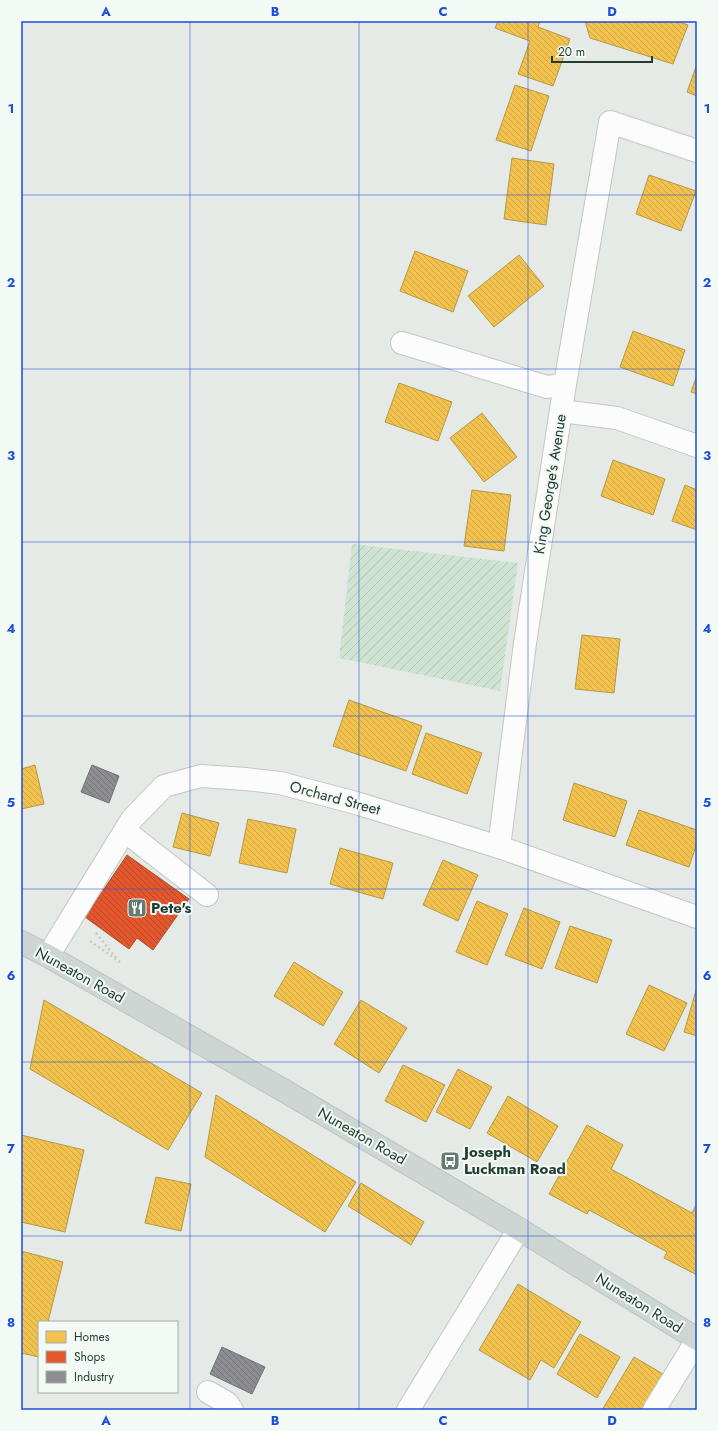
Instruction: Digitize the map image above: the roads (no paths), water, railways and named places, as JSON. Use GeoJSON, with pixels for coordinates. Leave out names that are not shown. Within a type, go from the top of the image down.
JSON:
{"type":"FeatureCollection","features":[{"type":"Feature","properties":{"kind":"main road","name":"Nuneaton Road"},"geometry":{"type":"LineString","coordinates":[[21,943],[48,956],[276,1086],[519,1229],[697,1339]]}},
{"type":"Feature","properties":{"kind":"street","name":"King George's Avenue"},"geometry":{"type":"LineString","coordinates":[[499,847],[525,643],[565,384],[610,122],[697,151]]}},
{"type":"Feature","properties":{"kind":"street"},"geometry":{"type":"LineString","coordinates":[[402,343],[547,387],[565,384]]}},
{"type":"Feature","properties":{"kind":"street"},"geometry":{"type":"LineString","coordinates":[[561,411],[617,418],[697,446]]}},
{"type":"Feature","properties":{"kind":"street","name":"Orchard Street"},"geometry":{"type":"LineString","coordinates":[[48,956],[132,819],[164,786],[201,776],[280,783],[356,803],[499,847],[697,917]]}},
{"type":"Feature","properties":{"kind":"street"},"geometry":{"type":"LineString","coordinates":[[125,830],[207,895]]}},
{"type":"Feature","properties":{"kind":"street"},"geometry":{"type":"LineString","coordinates":[[408,1410],[519,1229]]}},
{"type":"Feature","properties":{"kind":"street"},"geometry":{"type":"LineString","coordinates":[[654,1410],[697,1339]]}},
{"type":"Feature","properties":{"kind":"street"},"geometry":{"type":"LineString","coordinates":[[208,1392],[227,1403],[232,1410]]}},
{"type":"Feature","properties":{"kind":"place","name":"Pete's"},"geometry":{"type":"Point","coordinates":[137,908]}},
{"type":"Feature","properties":{"kind":"place","name":"Joseph Luckman Road"},"geometry":{"type":"Point","coordinates":[450,1161]}}]}
